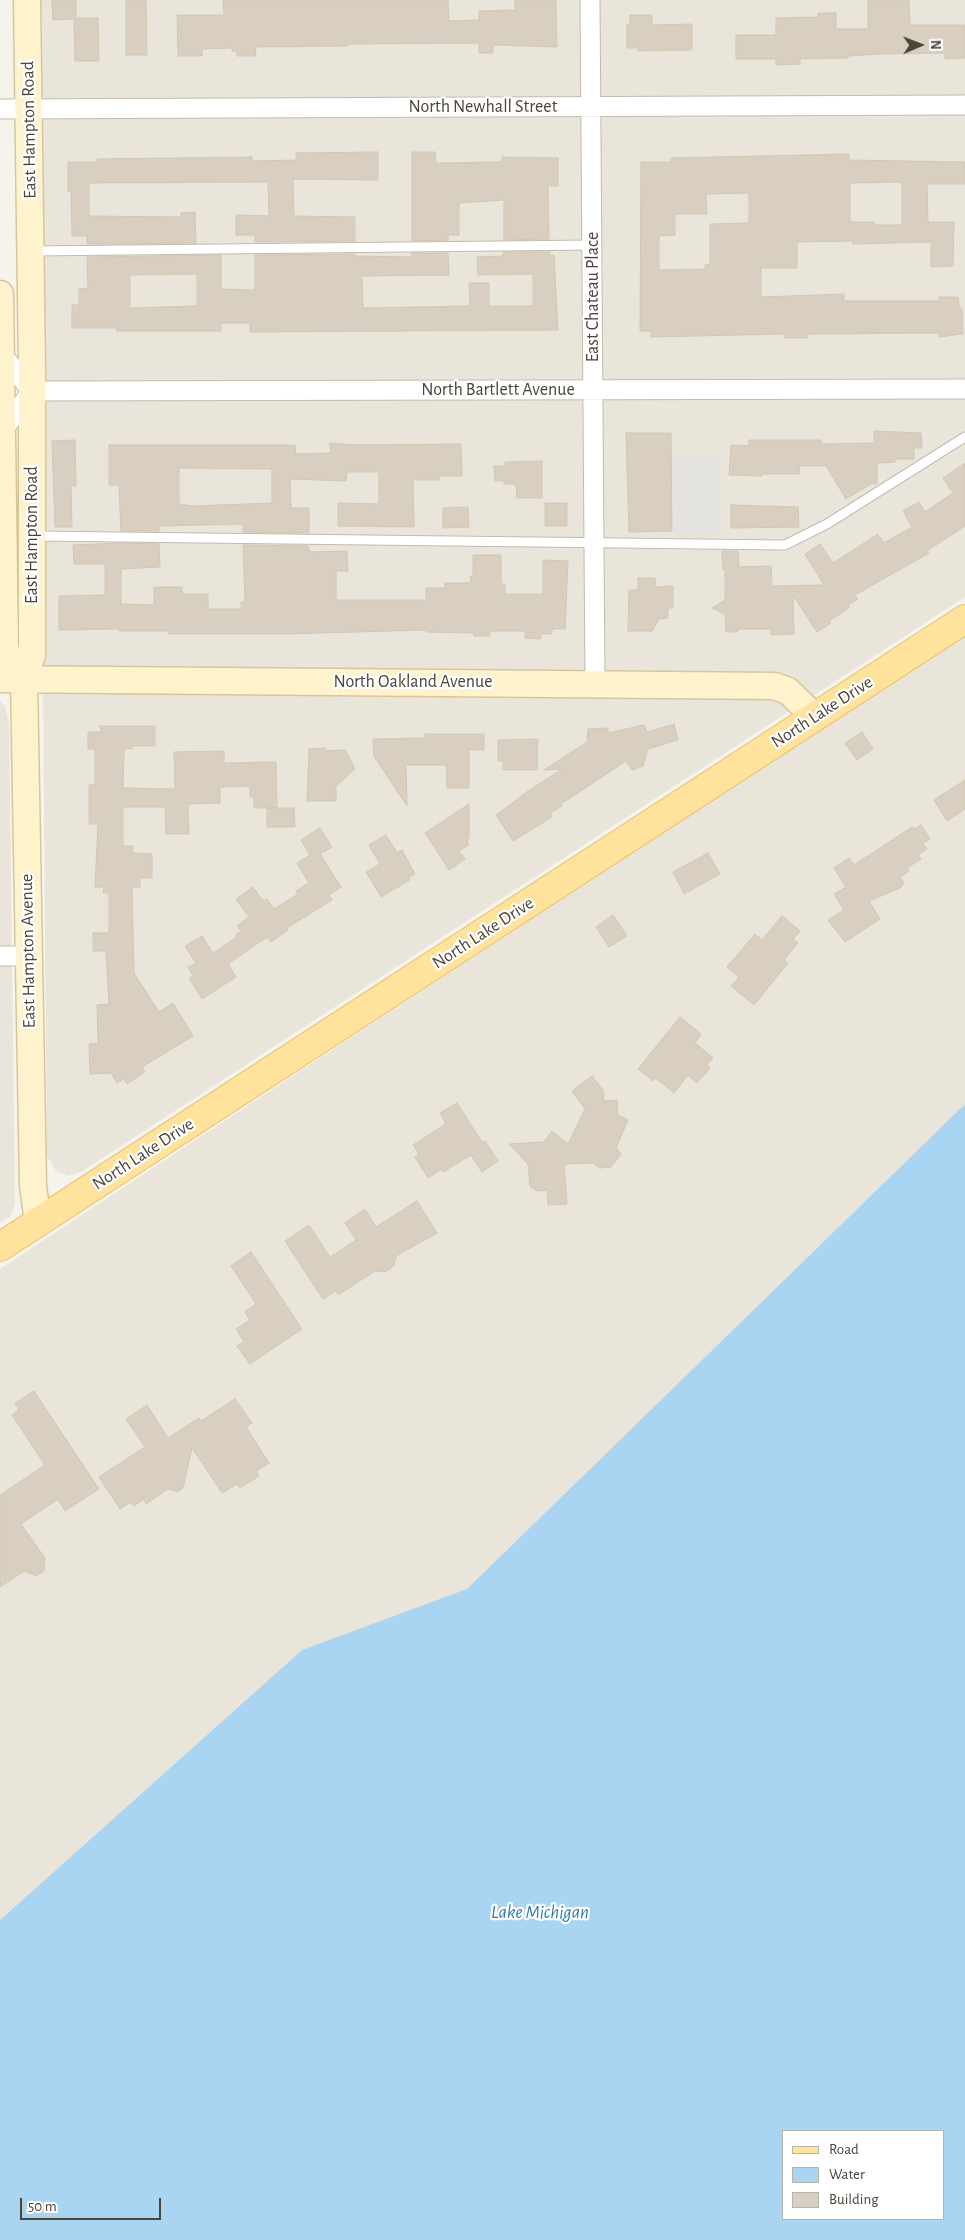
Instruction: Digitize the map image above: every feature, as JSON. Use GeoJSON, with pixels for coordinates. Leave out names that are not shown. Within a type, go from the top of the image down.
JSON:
{"type":"FeatureCollection","features":[{"type":"Feature","properties":{"kind":"main road","name":"East Hampton Road"},"geometry":{"type":"LineString","coordinates":[[12,678],[32,655],[32,391],[27,0]]}},
{"type":"Feature","properties":{"kind":"main road","name":"East Hampton Road"},"geometry":{"type":"LineString","coordinates":[[0,294],[5,650],[12,678]]}},
{"type":"Feature","properties":{"kind":"main road","name":"North Lake Drive"},"geometry":{"type":"LineString","coordinates":[[0,1247],[965,619]]}},
{"type":"Feature","properties":{"kind":"main road","name":"North Oakland Avenue"},"geometry":{"type":"LineString","coordinates":[[12,678],[775,686],[788,691],[815,717]]}},
{"type":"Feature","properties":{"kind":"main road","name":"East Hampton Avenue"},"geometry":{"type":"LineString","coordinates":[[12,678],[28,956],[33,1186],[38,1222]]}},
{"type":"Feature","properties":{"kind":"street","name":"East Chateau Place"},"geometry":{"type":"LineString","coordinates":[[590,0],[595,683]]}},
{"type":"Feature","properties":{"kind":"street","name":"North Newhall Street"},"geometry":{"type":"LineString","coordinates":[[0,109],[965,105]]}},
{"type":"Feature","properties":{"kind":"street"},"geometry":{"type":"LineString","coordinates":[[0,352],[32,391],[1,433]]}},
{"type":"Feature","properties":{"kind":"street","name":"North Bartlett Avenue"},"geometry":{"type":"LineString","coordinates":[[32,391],[965,389]]}},
{"type":"Feature","properties":{"kind":"street"},"geometry":{"type":"LineString","coordinates":[[0,956],[28,956]]}},
{"type":"Feature","properties":{"kind":"lane"},"geometry":{"type":"LineString","coordinates":[[30,251],[593,245]]}},
{"type":"Feature","properties":{"kind":"lane"},"geometry":{"type":"LineString","coordinates":[[32,536],[785,544],[827,524],[965,436]]}},
{"type":"Feature","properties":{"kind":"shaded area"},"geometry":{"type":"Polygon","coordinates":[[[37,0],[965,0],[965,597],[81,1172],[68,1176],[56,1171],[47,1156],[37,0]]]}},
{"type":"Feature","properties":{"kind":"shaded area"},"geometry":{"type":"Polygon","coordinates":[[[674,455],[719,455],[719,534],[674,534],[674,455]]]}},
{"type":"Feature","properties":{"kind":"shaded area"},"geometry":{"type":"Polygon","coordinates":[[[965,633],[965,1104],[467,1590],[302,1650],[0,1920],[0,1269],[965,633]]]}},
{"type":"Feature","properties":{"kind":"shaded area"},"geometry":{"type":"Polygon","coordinates":[[[0,701],[5,706],[9,723],[15,1204],[10,1217],[0,1223],[0,701]]]}},
{"type":"Feature","properties":{"kind":"water","name":"Lake Michigan"},"geometry":{"type":"Polygon","coordinates":[[[965,1104],[965,2240],[0,2240],[0,1920],[302,1650],[467,1589],[965,1104]]]}},
{"type":"Feature","properties":{"kind":"building"},"geometry":{"type":"Polygon","coordinates":[[[52,0],[76,0],[76,18],[98,18],[99,61],[75,61],[74,19],[53,20],[52,0]]]}},
{"type":"Feature","properties":{"kind":"building"},"geometry":{"type":"Polygon","coordinates":[[[126,0],[146,0],[147,55],[126,55],[126,0]]]}},
{"type":"Feature","properties":{"kind":"building"},"geometry":{"type":"Polygon","coordinates":[[[223,0],[448,0],[449,21],[479,20],[479,11],[515,10],[515,0],[556,0],[557,47],[493,45],[493,53],[479,53],[479,43],[348,44],[348,46],[255,47],[256,56],[237,56],[237,51],[232,51],[232,48],[202,49],[202,56],[178,56],[177,15],[224,15],[223,0]]]}},
{"type":"Feature","properties":{"kind":"building"},"geometry":{"type":"Polygon","coordinates":[[[868,0],[909,0],[910,25],[965,25],[965,58],[945,59],[945,53],[883,54],[848,56],[848,58],[800,59],[800,64],[776,65],[776,59],[736,59],[736,35],[776,35],[776,18],[818,17],[818,13],[836,13],[836,29],[868,29],[868,0]]]}},
{"type":"Feature","properties":{"kind":"building"},"geometry":{"type":"Polygon","coordinates":[[[630,15],[652,15],[652,25],[692,24],[692,50],[638,51],[638,48],[627,48],[627,24],[630,24],[630,15]]]}},
{"type":"Feature","properties":{"kind":"building"},"geometry":{"type":"Polygon","coordinates":[[[378,152],[378,180],[293,179],[294,216],[355,217],[355,241],[255,242],[255,235],[236,235],[236,215],[269,216],[268,182],[89,183],[89,216],[181,217],[181,213],[195,212],[196,243],[87,244],[87,236],[72,236],[71,191],[68,191],[68,162],[97,162],[97,159],[252,157],[252,161],[296,160],[296,153],[378,152]]]}},
{"type":"Feature","properties":{"kind":"building"},"geometry":{"type":"Polygon","coordinates":[[[412,152],[435,152],[436,163],[502,162],[502,157],[558,158],[558,186],[548,186],[549,239],[504,240],[504,200],[459,203],[459,235],[448,235],[448,240],[412,241],[412,152]]]}},
{"type":"Feature","properties":{"kind":"building"},"geometry":{"type":"Polygon","coordinates":[[[849,154],[849,160],[965,162],[965,184],[927,184],[928,222],[954,222],[953,266],[931,267],[931,242],[853,244],[853,241],[797,242],[797,268],[761,268],[761,297],[844,294],[844,301],[939,301],[939,297],[958,297],[959,308],[962,308],[963,334],[939,337],[939,333],[808,334],[808,338],[785,338],[785,334],[651,337],[651,331],[640,331],[641,162],[671,162],[671,158],[849,154]],[[902,182],[850,183],[850,222],[874,222],[874,225],[902,225],[902,182]],[[749,193],[706,194],[707,214],[675,214],[675,235],[659,236],[659,270],[705,269],[705,265],[710,264],[710,224],[749,223],[749,193]]]}},
{"type":"Feature","properties":{"kind":"building"},"geometry":{"type":"Polygon","coordinates":[[[503,252],[550,252],[550,256],[554,255],[558,330],[250,332],[250,323],[221,323],[221,331],[117,331],[117,328],[72,328],[72,305],[79,305],[79,289],[88,288],[87,257],[221,255],[221,289],[255,290],[255,255],[355,254],[355,256],[412,257],[412,253],[448,253],[449,275],[362,276],[363,308],[470,306],[469,283],[489,283],[489,306],[533,306],[533,274],[478,275],[477,257],[503,256],[503,252]],[[197,274],[130,275],[130,308],[197,306],[197,274]]]}},
{"type":"Feature","properties":{"kind":"building"},"geometry":{"type":"Polygon","coordinates":[[[874,431],[921,433],[922,448],[914,448],[914,459],[895,459],[895,462],[877,463],[877,484],[871,484],[846,499],[826,466],[799,466],[800,474],[729,475],[731,445],[749,446],[749,440],[821,440],[821,444],[874,443],[874,431]]]}},
{"type":"Feature","properties":{"kind":"building"},"geometry":{"type":"Polygon","coordinates":[[[626,433],[671,433],[672,531],[629,532],[626,433]]]}},
{"type":"Feature","properties":{"kind":"building"},"geometry":{"type":"Polygon","coordinates":[[[75,440],[76,486],[71,486],[72,527],[55,527],[52,441],[75,440]]]}},
{"type":"Feature","properties":{"kind":"building"},"geometry":{"type":"Polygon","coordinates":[[[330,443],[355,445],[461,444],[462,476],[439,476],[439,480],[413,480],[414,527],[338,526],[338,503],[379,504],[379,472],[347,472],[346,481],[290,479],[291,508],[309,508],[309,533],[243,532],[243,524],[159,526],[159,531],[121,531],[119,485],[109,485],[109,445],[295,445],[296,454],[331,453],[330,443]],[[179,468],[179,504],[193,506],[272,503],[272,469],[179,468]]]}},
{"type":"Feature","properties":{"kind":"building"},"geometry":{"type":"Polygon","coordinates":[[[542,461],[542,498],[517,498],[516,484],[504,484],[504,481],[495,481],[494,466],[505,466],[505,462],[542,461]]]}},
{"type":"Feature","properties":{"kind":"building"},"geometry":{"type":"Polygon","coordinates":[[[965,463],[965,526],[927,551],[929,553],[855,595],[858,599],[848,605],[849,608],[829,621],[831,623],[817,632],[793,595],[794,634],[771,635],[771,629],[740,629],[737,632],[726,632],[725,614],[712,608],[725,600],[725,570],[723,570],[722,552],[738,551],[739,567],[771,566],[772,586],[824,585],[805,554],[820,544],[833,563],[878,534],[884,543],[912,527],[903,511],[919,502],[925,512],[953,493],[943,478],[965,463]]]}},
{"type":"Feature","properties":{"kind":"building"},"geometry":{"type":"Polygon","coordinates":[[[545,503],[567,503],[567,526],[545,526],[545,503]]]}},
{"type":"Feature","properties":{"kind":"building"},"geometry":{"type":"Polygon","coordinates":[[[731,505],[798,507],[799,527],[731,528],[731,505]]]}},
{"type":"Feature","properties":{"kind":"building"},"geometry":{"type":"Polygon","coordinates":[[[468,507],[469,527],[443,528],[443,508],[468,507]]]}},
{"type":"Feature","properties":{"kind":"building"},"geometry":{"type":"Polygon","coordinates":[[[159,544],[160,567],[121,569],[121,604],[154,605],[154,587],[182,587],[182,594],[208,594],[208,609],[241,609],[241,602],[245,602],[243,545],[308,546],[310,552],[347,551],[348,571],[336,571],[336,600],[426,600],[426,588],[445,588],[445,583],[471,583],[473,555],[501,555],[501,584],[505,584],[505,594],[543,594],[543,560],[568,561],[565,629],[552,629],[552,634],[541,634],[541,639],[525,638],[525,631],[490,631],[490,636],[474,636],[474,633],[426,632],[426,630],[285,634],[168,634],[168,631],[119,631],[119,629],[59,630],[59,596],[105,595],[105,564],[74,564],[73,545],[159,544]]]}},
{"type":"Feature","properties":{"kind":"building"},"geometry":{"type":"Polygon","coordinates":[[[638,578],[655,578],[656,587],[673,586],[673,608],[668,608],[668,618],[659,619],[652,631],[628,631],[629,590],[638,590],[638,578]]]}},
{"type":"Feature","properties":{"kind":"building"},"geometry":{"type":"Polygon","coordinates":[[[674,724],[678,740],[648,749],[643,766],[632,770],[626,761],[561,804],[562,806],[550,813],[552,817],[513,841],[496,815],[562,769],[544,770],[587,742],[588,729],[608,728],[608,733],[644,725],[647,732],[674,724]]]}},
{"type":"Feature","properties":{"kind":"building"},"geometry":{"type":"Polygon","coordinates":[[[100,726],[155,726],[155,746],[132,746],[132,749],[124,749],[123,788],[175,789],[174,752],[224,751],[224,763],[276,762],[277,808],[254,808],[254,797],[250,797],[250,786],[220,787],[220,803],[188,804],[189,834],[166,834],[165,807],[123,807],[123,846],[133,846],[133,853],[152,854],[152,878],[140,878],[140,887],[132,887],[134,973],[159,1012],[173,1003],[193,1036],[142,1067],[145,1072],[127,1084],[124,1079],[117,1083],[111,1073],[90,1074],[89,1044],[98,1043],[97,1005],[109,1004],[106,951],[93,951],[93,933],[109,933],[109,893],[103,893],[104,887],[95,887],[98,824],[89,824],[89,785],[95,785],[95,749],[88,749],[88,732],[101,732],[100,726]]]}},
{"type":"Feature","properties":{"kind":"building"},"geometry":{"type":"Polygon","coordinates":[[[862,732],[873,749],[857,760],[845,743],[862,732]]]}},
{"type":"Feature","properties":{"kind":"building"},"geometry":{"type":"Polygon","coordinates":[[[425,734],[484,734],[484,750],[469,750],[469,788],[447,788],[446,765],[406,765],[407,806],[374,756],[373,739],[425,738],[425,734]]]}},
{"type":"Feature","properties":{"kind":"building"},"geometry":{"type":"Polygon","coordinates":[[[538,739],[537,770],[503,770],[503,761],[498,761],[498,740],[538,739]]]}},
{"type":"Feature","properties":{"kind":"building"},"geometry":{"type":"Polygon","coordinates":[[[325,748],[325,751],[345,750],[355,769],[336,786],[336,801],[307,801],[309,749],[325,748]]]}},
{"type":"Feature","properties":{"kind":"building"},"geometry":{"type":"Polygon","coordinates":[[[965,780],[965,809],[947,821],[934,800],[965,780]]]}},
{"type":"Feature","properties":{"kind":"building"},"geometry":{"type":"Polygon","coordinates":[[[469,804],[469,838],[467,840],[469,845],[459,851],[465,859],[449,870],[425,833],[469,804]]]}},
{"type":"Feature","properties":{"kind":"building"},"geometry":{"type":"Polygon","coordinates":[[[267,808],[294,808],[295,827],[267,827],[267,808]]]}},
{"type":"Feature","properties":{"kind":"building"},"geometry":{"type":"Polygon","coordinates":[[[921,825],[930,839],[923,843],[927,849],[918,855],[921,859],[907,868],[909,871],[900,877],[904,883],[900,888],[869,901],[880,919],[845,942],[828,920],[844,910],[834,894],[846,887],[834,868],[849,858],[854,865],[912,827],[915,829],[921,825]]]}},
{"type":"Feature","properties":{"kind":"building"},"geometry":{"type":"Polygon","coordinates":[[[320,828],[332,847],[320,854],[341,887],[329,895],[332,900],[287,928],[288,930],[271,942],[267,937],[228,964],[236,977],[202,999],[189,978],[193,976],[188,967],[196,963],[185,946],[202,936],[213,953],[237,937],[236,935],[241,931],[237,926],[249,917],[236,899],[253,887],[263,901],[267,899],[274,909],[298,894],[296,891],[309,883],[297,863],[310,855],[301,840],[320,828]]]}},
{"type":"Feature","properties":{"kind":"building"},"geometry":{"type":"Polygon","coordinates":[[[386,835],[397,853],[402,850],[415,874],[409,877],[410,880],[381,897],[366,872],[380,864],[369,845],[386,835]]]}},
{"type":"Feature","properties":{"kind":"building"},"geometry":{"type":"Polygon","coordinates":[[[708,853],[720,874],[684,894],[673,872],[708,853]]]}},
{"type":"Feature","properties":{"kind":"building"},"geometry":{"type":"Polygon","coordinates":[[[613,915],[627,936],[609,947],[596,927],[613,915]]]}},
{"type":"Feature","properties":{"kind":"building"},"geometry":{"type":"Polygon","coordinates":[[[782,916],[800,931],[793,939],[798,943],[784,960],[788,963],[754,1005],[731,986],[739,977],[727,967],[755,934],[762,940],[782,916]]]}},
{"type":"Feature","properties":{"kind":"building"},"geometry":{"type":"Polygon","coordinates":[[[680,1017],[701,1034],[695,1043],[713,1058],[707,1065],[710,1068],[697,1083],[688,1075],[674,1093],[656,1078],[653,1081],[638,1069],[680,1017]]]}},
{"type":"Feature","properties":{"kind":"building"},"geometry":{"type":"Polygon","coordinates":[[[592,1076],[603,1090],[604,1101],[617,1100],[618,1115],[628,1120],[616,1148],[621,1154],[611,1167],[600,1168],[593,1163],[564,1164],[567,1204],[548,1205],[547,1190],[537,1191],[530,1186],[528,1164],[509,1144],[544,1142],[552,1131],[568,1144],[585,1109],[572,1091],[592,1076]]]}},
{"type":"Feature","properties":{"kind":"building"},"geometry":{"type":"Polygon","coordinates":[[[457,1103],[482,1142],[485,1141],[498,1161],[482,1172],[471,1155],[443,1172],[442,1169],[428,1178],[415,1157],[419,1154],[413,1145],[446,1124],[440,1113],[457,1103]]]}},
{"type":"Feature","properties":{"kind":"building"},"geometry":{"type":"Polygon","coordinates":[[[417,1201],[437,1233],[396,1256],[394,1266],[385,1272],[375,1271],[338,1295],[336,1291],[323,1299],[285,1241],[309,1225],[330,1257],[356,1240],[345,1223],[365,1209],[376,1227],[417,1201]]]}},
{"type":"Feature","properties":{"kind":"building"},"geometry":{"type":"Polygon","coordinates":[[[251,1252],[302,1329],[250,1364],[237,1346],[244,1342],[236,1329],[250,1320],[245,1312],[256,1304],[231,1266],[251,1252]]]}},
{"type":"Feature","properties":{"kind":"building"},"geometry":{"type":"Polygon","coordinates":[[[34,1391],[99,1489],[65,1511],[58,1499],[21,1524],[45,1558],[44,1571],[36,1576],[24,1571],[0,1587],[0,1495],[45,1465],[12,1415],[19,1410],[15,1403],[34,1391]]]}},
{"type":"Feature","properties":{"kind":"building"},"geometry":{"type":"Polygon","coordinates":[[[235,1399],[252,1423],[246,1427],[269,1463],[256,1471],[259,1476],[240,1488],[237,1484],[222,1493],[192,1448],[183,1488],[178,1492],[168,1489],[146,1504],[144,1499],[134,1506],[131,1502],[120,1509],[99,1477],[145,1447],[126,1419],[147,1405],[168,1438],[199,1418],[201,1421],[235,1399]]]}}]}
